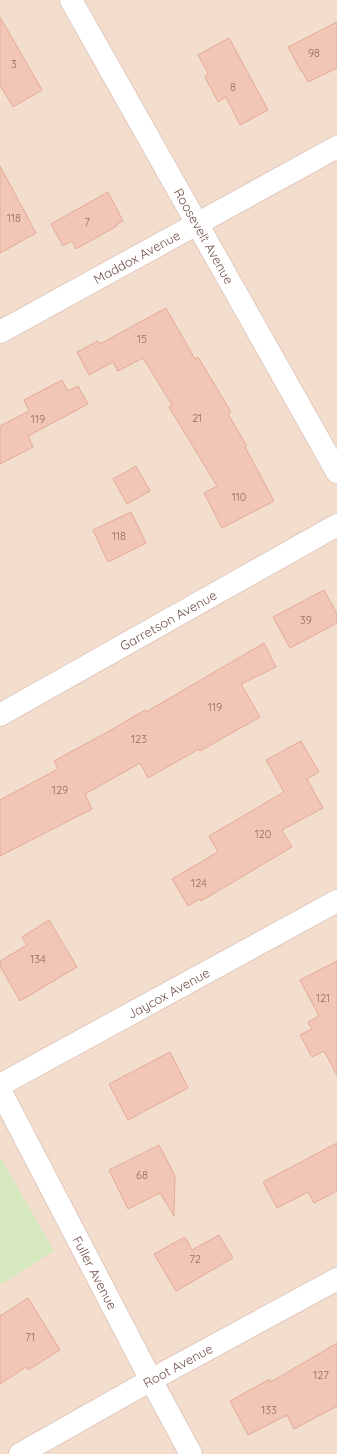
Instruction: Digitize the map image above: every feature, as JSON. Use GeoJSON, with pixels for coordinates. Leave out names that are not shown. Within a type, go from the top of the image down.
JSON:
{"type":"FeatureCollection","features":[{"type":"Feature","properties":{"kind":"street","name":"Roosevelt Avenue"},"geometry":{"type":"LineString","coordinates":[[71,0],[337,472]]}},
{"type":"Feature","properties":{"kind":"street","name":"Maddox Avenue"},"geometry":{"type":"LineString","coordinates":[[0,332],[337,147]]}},
{"type":"Feature","properties":{"kind":"street","name":"Garretson Avenue"},"geometry":{"type":"LineString","coordinates":[[0,715],[337,525]]}},
{"type":"Feature","properties":{"kind":"street","name":"Jaycox Avenue"},"geometry":{"type":"LineString","coordinates":[[0,1085],[337,901]]}},
{"type":"Feature","properties":{"kind":"street","name":"Fuller Avenue"},"geometry":{"type":"LineString","coordinates":[[0,1090],[191,1454]]}},
{"type":"Feature","properties":{"kind":"street","name":"Root Avenue"},"geometry":{"type":"LineString","coordinates":[[20,1454],[151,1380],[337,1279]]}},
{"type":"Feature","properties":{"kind":"shaded area"},"geometry":{"type":"Polygon","coordinates":[[[0,0],[337,0],[337,1454],[0,1454],[0,0]]]}},
{"type":"Feature","properties":{"kind":"green space"},"geometry":{"type":"Polygon","coordinates":[[[0,1157],[54,1251],[0,1285],[0,1157]]]}},
{"type":"Feature","properties":{"kind":"building"},"geometry":{"type":"Polygon","coordinates":[[[0,17],[42,90],[13,107],[0,85],[0,17]]]}},
{"type":"Feature","properties":{"kind":"building"},"geometry":{"type":"Polygon","coordinates":[[[337,22],[337,68],[308,82],[288,47],[337,22]]]}},
{"type":"Feature","properties":{"kind":"building"},"geometry":{"type":"Polygon","coordinates":[[[229,38],[268,110],[240,125],[226,97],[218,102],[205,77],[208,73],[198,55],[229,38]]]}},
{"type":"Feature","properties":{"kind":"building"},"geometry":{"type":"Polygon","coordinates":[[[0,166],[36,233],[0,253],[0,166]]]}},
{"type":"Feature","properties":{"kind":"building"},"geometry":{"type":"Polygon","coordinates":[[[108,192],[123,221],[116,225],[117,226],[76,249],[72,241],[63,246],[51,224],[108,192]]]}},
{"type":"Feature","properties":{"kind":"building"},"geometry":{"type":"Polygon","coordinates":[[[166,308],[195,359],[198,357],[231,412],[228,414],[247,446],[245,447],[274,501],[222,528],[204,493],[217,486],[169,407],[172,405],[143,358],[118,371],[113,362],[89,375],[77,352],[98,341],[100,344],[166,308]]]}},
{"type":"Feature","properties":{"kind":"building"},"geometry":{"type":"Polygon","coordinates":[[[62,380],[68,391],[78,386],[88,404],[28,436],[33,447],[0,464],[0,426],[29,411],[24,400],[62,380]]]}},
{"type":"Feature","properties":{"kind":"building"},"geometry":{"type":"Polygon","coordinates":[[[136,466],[150,491],[127,504],[113,479],[136,466]]]}},
{"type":"Feature","properties":{"kind":"building"},"geometry":{"type":"Polygon","coordinates":[[[131,512],[146,543],[108,562],[93,530],[131,512]]]}},
{"type":"Feature","properties":{"kind":"building"},"geometry":{"type":"Polygon","coordinates":[[[324,590],[337,614],[337,623],[290,648],[273,617],[324,590]]]}},
{"type":"Feature","properties":{"kind":"building"},"geometry":{"type":"Polygon","coordinates":[[[264,643],[276,667],[241,684],[260,717],[148,778],[140,763],[85,794],[92,809],[0,856],[0,800],[58,769],[54,761],[145,710],[146,712],[264,643]]]}},
{"type":"Feature","properties":{"kind":"building"},"geometry":{"type":"Polygon","coordinates":[[[301,741],[319,772],[307,779],[323,808],[282,830],[292,847],[201,901],[200,899],[188,906],[172,879],[218,852],[209,836],[284,792],[266,760],[301,741]]]}},
{"type":"Feature","properties":{"kind":"building"},"geometry":{"type":"Polygon","coordinates":[[[49,920],[77,967],[20,1001],[0,966],[0,961],[27,945],[22,937],[49,920]]]}},
{"type":"Feature","properties":{"kind":"building"},"geometry":{"type":"Polygon","coordinates":[[[337,961],[337,1075],[324,1051],[312,1057],[300,1035],[312,1029],[308,1022],[319,1016],[300,980],[337,961]]]}},
{"type":"Feature","properties":{"kind":"building"},"geometry":{"type":"Polygon","coordinates":[[[170,1052],[188,1088],[128,1120],[109,1084],[170,1052]]]}},
{"type":"Feature","properties":{"kind":"building"},"geometry":{"type":"Polygon","coordinates":[[[337,1143],[337,1191],[314,1203],[308,1192],[277,1208],[263,1182],[337,1143]]]}},
{"type":"Feature","properties":{"kind":"building"},"geometry":{"type":"Polygon","coordinates":[[[159,1145],[175,1176],[174,1216],[160,1193],[128,1209],[109,1170],[159,1145]]]}},
{"type":"Feature","properties":{"kind":"building"},"geometry":{"type":"Polygon","coordinates":[[[219,1235],[233,1258],[176,1291],[154,1254],[185,1237],[192,1250],[219,1235]]]}},
{"type":"Feature","properties":{"kind":"building"},"geometry":{"type":"Polygon","coordinates":[[[28,1298],[60,1350],[28,1370],[26,1367],[0,1384],[0,1316],[28,1298]]]}},
{"type":"Feature","properties":{"kind":"building"},"geometry":{"type":"Polygon","coordinates":[[[337,1343],[337,1406],[294,1429],[287,1415],[248,1435],[230,1401],[270,1379],[271,1382],[337,1343]]]}}]}
